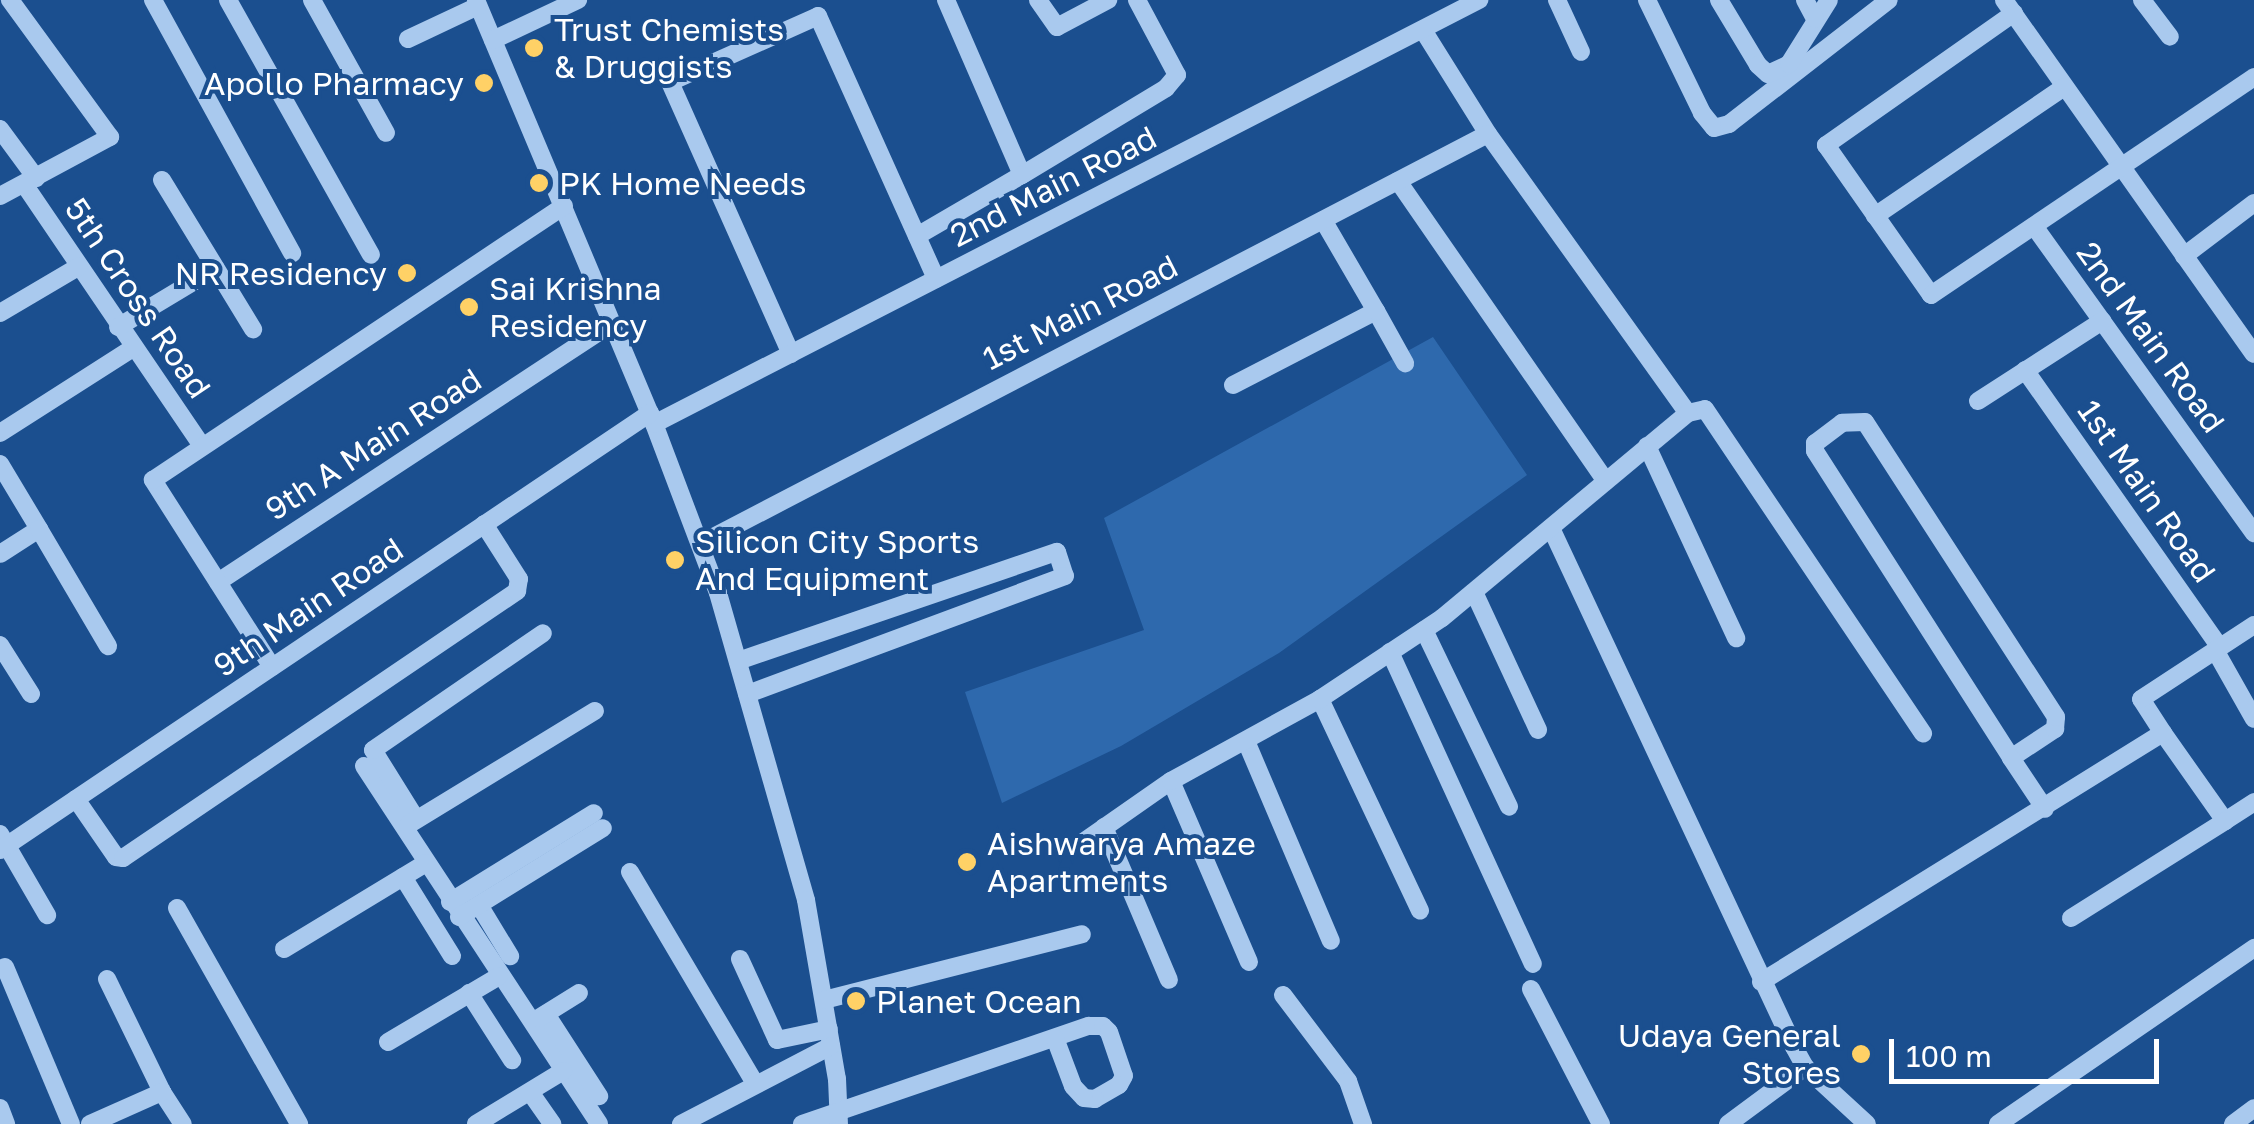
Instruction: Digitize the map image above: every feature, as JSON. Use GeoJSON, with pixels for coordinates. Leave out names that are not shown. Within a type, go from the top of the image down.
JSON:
{"type":"FeatureCollection","features":[{"type":"Feature","properties":{"kind":"street"},"geometry":{"type":"LineString","coordinates":[[0,196],[110,137],[10,0]]}},
{"type":"Feature","properties":{"kind":"street"},"geometry":{"type":"LineString","coordinates":[[152,0],[292,253]]}},
{"type":"Feature","properties":{"kind":"street"},"geometry":{"type":"LineString","coordinates":[[228,0],[370,255]]}},
{"type":"Feature","properties":{"kind":"street"},"geometry":{"type":"LineString","coordinates":[[312,0],[386,133]]}},
{"type":"Feature","properties":{"kind":"street"},"geometry":{"type":"LineString","coordinates":[[494,40],[578,0]]}},
{"type":"Feature","properties":{"kind":"street"},"geometry":{"type":"LineString","coordinates":[[946,0],[1022,176]]}},
{"type":"Feature","properties":{"kind":"street"},"geometry":{"type":"LineString","coordinates":[[1038,0],[1057,27],[1108,0]]}},
{"type":"Feature","properties":{"kind":"street"},"geometry":{"type":"LineString","coordinates":[[917,236],[1166,88],[1177,75],[1137,0]]}},
{"type":"Feature","properties":{"kind":"street","name":"2nd Main Road"},"geometry":{"type":"LineString","coordinates":[[652,418],[791,354],[1479,0]]}},
{"type":"Feature","properties":{"kind":"street"},"geometry":{"type":"LineString","coordinates":[[1557,0],[1580,52]]}},
{"type":"Feature","properties":{"kind":"street"},"geometry":{"type":"LineString","coordinates":[[1647,0],[1702,114],[1714,128],[1729,124],[1889,0]]}},
{"type":"Feature","properties":{"kind":"street"},"geometry":{"type":"LineString","coordinates":[[1720,0],[1758,65],[1768,74],[1789,64],[1830,0]]}},
{"type":"Feature","properties":{"kind":"street"},"geometry":{"type":"LineString","coordinates":[[1805,0],[1815,19]]}},
{"type":"Feature","properties":{"kind":"street"},"geometry":{"type":"LineString","coordinates":[[2142,0],[2170,37]]}},
{"type":"Feature","properties":{"kind":"street"},"geometry":{"type":"LineString","coordinates":[[408,39],[477,3],[652,418],[700,544],[738,661],[806,900],[830,1037],[839,1119]]}},
{"type":"Feature","properties":{"kind":"street"},"geometry":{"type":"LineString","coordinates":[[2254,77],[2122,167],[1930,295],[1826,145],[2009,6],[2064,86],[2122,167],[2254,354]]}},
{"type":"Feature","properties":{"kind":"street"},"geometry":{"type":"LineString","coordinates":[[791,354],[670,82],[818,16],[936,279]]}},
{"type":"Feature","properties":{"kind":"street"},"geometry":{"type":"LineString","coordinates":[[1423,30],[1488,134],[1688,413]]}},
{"type":"Feature","properties":{"kind":"street"},"geometry":{"type":"LineString","coordinates":[[1875,216],[2064,86]]}},
{"type":"Feature","properties":{"kind":"street","name":"5th Cross Road"},"geometry":{"type":"LineString","coordinates":[[0,129],[78,266],[202,446]]}},
{"type":"Feature","properties":{"kind":"street","name":"1st Main Road"},"geometry":{"type":"LineString","coordinates":[[700,544],[1488,134]]}},
{"type":"Feature","properties":{"kind":"street"},"geometry":{"type":"LineString","coordinates":[[162,180],[253,329]]}},
{"type":"Feature","properties":{"kind":"street"},"geometry":{"type":"LineString","coordinates":[[1398,181],[1606,480]]}},
{"type":"Feature","properties":{"kind":"street"},"geometry":{"type":"LineString","coordinates":[[2184,256],[2254,203]]}},
{"type":"Feature","properties":{"kind":"street"},"geometry":{"type":"LineString","coordinates":[[272,667],[153,480],[564,206]]}},
{"type":"Feature","properties":{"kind":"street"},"geometry":{"type":"LineString","coordinates":[[1323,220],[1405,362]]}},
{"type":"Feature","properties":{"kind":"street","name":"2nd Main Road"},"geometry":{"type":"LineString","coordinates":[[2034,226],[2254,532]]}},
{"type":"Feature","properties":{"kind":"street"},"geometry":{"type":"LineString","coordinates":[[0,313],[78,266]]}},
{"type":"Feature","properties":{"kind":"street"},"geometry":{"type":"LineString","coordinates":[[118,327],[216,268]]}},
{"type":"Feature","properties":{"kind":"street"},"geometry":{"type":"LineString","coordinates":[[1233,385],[1376,311]]}},
{"type":"Feature","properties":{"kind":"street"},"geometry":{"type":"LineString","coordinates":[[1978,400],[2102,320]]}},
{"type":"Feature","properties":{"kind":"street","name":"9th A Main Road"},"geometry":{"type":"LineString","coordinates":[[218,582],[612,323]]}},
{"type":"Feature","properties":{"kind":"street"},"geometry":{"type":"LineString","coordinates":[[0,433],[133,348]]}},
{"type":"Feature","properties":{"kind":"street","name":"1st Main Road"},"geometry":{"type":"LineString","coordinates":[[2025,370],[2218,649],[2254,719]]}},
{"type":"Feature","properties":{"kind":"street"},"geometry":{"type":"LineString","coordinates":[[1082,843],[1171,780],[1320,699],[1424,630],[1688,413],[1705,409],[1924,732]]}},
{"type":"Feature","properties":{"kind":"street","name":"9th Main Road"},"geometry":{"type":"LineString","coordinates":[[2,843],[76,798],[484,524],[652,418]]}},
{"type":"Feature","properties":{"kind":"street"},"geometry":{"type":"LineString","coordinates":[[2011,758],[2055,728],[2056,717],[1865,422],[1842,422],[1815,443],[1815,451],[2011,758],[2045,809]]}},
{"type":"Feature","properties":{"kind":"street"},"geometry":{"type":"LineString","coordinates":[[1647,446],[1736,638]]}},
{"type":"Feature","properties":{"kind":"street"},"geometry":{"type":"LineString","coordinates":[[0,464],[108,646]]}},
{"type":"Feature","properties":{"kind":"street"},"geometry":{"type":"LineString","coordinates":[[76,798],[116,857],[124,858],[517,591],[519,579],[484,524]]}},
{"type":"Feature","properties":{"kind":"street"},"geometry":{"type":"LineString","coordinates":[[1551,528],[1761,982],[1805,1067],[1867,1124]]}},
{"type":"Feature","properties":{"kind":"street"},"geometry":{"type":"LineString","coordinates":[[0,554],[39,529]]}},
{"type":"Feature","properties":{"kind":"street"},"geometry":{"type":"LineString","coordinates":[[738,661],[1057,552],[1065,576],[748,694]]}},
{"type":"Feature","properties":{"kind":"street"},"geometry":{"type":"LineString","coordinates":[[1474,592],[1538,730]]}},
{"type":"Feature","properties":{"kind":"street"},"geometry":{"type":"LineString","coordinates":[[2225,822],[2141,699],[2254,625]]}},
{"type":"Feature","properties":{"kind":"street"},"geometry":{"type":"LineString","coordinates":[[1424,630],[1510,807]]}},
{"type":"Feature","properties":{"kind":"street"},"geometry":{"type":"LineString","coordinates":[[542,633],[373,750],[426,863],[454,909],[498,976],[538,1018],[599,1096]]}},
{"type":"Feature","properties":{"kind":"street"},"geometry":{"type":"LineString","coordinates":[[0,645],[31,694]]}},
{"type":"Feature","properties":{"kind":"street"},"geometry":{"type":"LineString","coordinates":[[1390,652],[1533,964]]}},
{"type":"Feature","properties":{"kind":"street"},"geometry":{"type":"LineString","coordinates":[[1320,699],[1420,911]]}},
{"type":"Feature","properties":{"kind":"street"},"geometry":{"type":"LineString","coordinates":[[410,823],[594,712]]}},
{"type":"Feature","properties":{"kind":"street"},"geometry":{"type":"LineString","coordinates":[[1761,982],[2163,734]]}},
{"type":"Feature","properties":{"kind":"street"},"geometry":{"type":"LineString","coordinates":[[1246,740],[1331,941]]}},
{"type":"Feature","properties":{"kind":"street"},"geometry":{"type":"LineString","coordinates":[[364,766],[410,823]]}},
{"type":"Feature","properties":{"kind":"street"},"geometry":{"type":"LineString","coordinates":[[1171,780],[1249,962]]}},
{"type":"Feature","properties":{"kind":"street"},"geometry":{"type":"LineString","coordinates":[[2071,918],[2254,802]]}},
{"type":"Feature","properties":{"kind":"street"},"geometry":{"type":"LineString","coordinates":[[598,821],[479,905],[454,909],[598,821]]}},
{"type":"Feature","properties":{"kind":"street"},"geometry":{"type":"LineString","coordinates":[[1104,827],[1169,980]]}},
{"type":"Feature","properties":{"kind":"street"},"geometry":{"type":"LineString","coordinates":[[2,843],[47,915]]}},
{"type":"Feature","properties":{"kind":"street"},"geometry":{"type":"LineString","coordinates":[[284,949],[426,863]]}},
{"type":"Feature","properties":{"kind":"street"},"geometry":{"type":"LineString","coordinates":[[630,872],[755,1083]]}},
{"type":"Feature","properties":{"kind":"street"},"geometry":{"type":"LineString","coordinates":[[402,878],[452,956]]}},
{"type":"Feature","properties":{"kind":"street"},"geometry":{"type":"LineString","coordinates":[[479,905],[510,956]]}},
{"type":"Feature","properties":{"kind":"street"},"geometry":{"type":"LineString","coordinates":[[177,908],[299,1124]]}},
{"type":"Feature","properties":{"kind":"street"},"geometry":{"type":"LineString","coordinates":[[824,1000],[1082,934]]}},
{"type":"Feature","properties":{"kind":"street"},"geometry":{"type":"LineString","coordinates":[[1998,1124],[2254,948]]}},
{"type":"Feature","properties":{"kind":"street"},"geometry":{"type":"LineString","coordinates":[[740,959],[777,1040],[830,1037]]}},
{"type":"Feature","properties":{"kind":"street"},"geometry":{"type":"LineString","coordinates":[[5,967],[71,1124]]}},
{"type":"Feature","properties":{"kind":"street"},"geometry":{"type":"LineString","coordinates":[[388,1042],[498,976]]}},
{"type":"Feature","properties":{"kind":"street"},"geometry":{"type":"LineString","coordinates":[[107,978],[162,1092],[183,1124]]}},
{"type":"Feature","properties":{"kind":"street"},"geometry":{"type":"LineString","coordinates":[[1530,989],[1600,1124]]}},
{"type":"Feature","properties":{"kind":"street"},"geometry":{"type":"LineString","coordinates":[[470,993],[512,1060]]}},
{"type":"Feature","properties":{"kind":"street"},"geometry":{"type":"LineString","coordinates":[[538,1018],[580,994]]}},
{"type":"Feature","properties":{"kind":"street"},"geometry":{"type":"LineString","coordinates":[[1283,996],[1348,1081],[1364,1124]]}},
{"type":"Feature","properties":{"kind":"street"},"geometry":{"type":"LineString","coordinates":[[538,1018],[563,1072],[598,1124]]}},
{"type":"Feature","properties":{"kind":"street"},"geometry":{"type":"LineString","coordinates":[[802,1124],[828,1113],[839,1119],[1056,1038],[1104,1026],[1124,1076],[1118,1085],[1095,1098],[1084,1098],[1073,1086],[1056,1038]]}},
{"type":"Feature","properties":{"kind":"street"},"geometry":{"type":"LineString","coordinates":[[681,1124],[830,1037]]}},
{"type":"Feature","properties":{"kind":"street"},"geometry":{"type":"LineString","coordinates":[[1728,1124],[1805,1067]]}},
{"type":"Feature","properties":{"kind":"street"},"geometry":{"type":"LineString","coordinates":[[476,1124],[563,1072]]}},
{"type":"Feature","properties":{"kind":"street"},"geometry":{"type":"LineString","coordinates":[[90,1124],[162,1092]]}},
{"type":"Feature","properties":{"kind":"street"},"geometry":{"type":"LineString","coordinates":[[530,1092],[552,1124]]}},
{"type":"Feature","properties":{"kind":"street"},"geometry":{"type":"LineString","coordinates":[[0,1108],[6,1124]]}},
{"type":"Feature","properties":{"kind":"street"},"geometry":{"type":"LineString","coordinates":[[2233,1124],[2254,1108]]}},
{"type":"Feature","properties":{"kind":"shaded area"},"geometry":{"type":"Polygon","coordinates":[[[1433,337],[1527,475],[1279,653],[1121,746],[1002,803],[965,692],[1144,630],[1104,518],[1433,337]]]}},
{"type":"Feature","properties":{"kind":"place","name":"Trust Chemists & Druggists"},"geometry":{"type":"Point","coordinates":[534,48]}},
{"type":"Feature","properties":{"kind":"place","name":"Apollo Pharmacy"},"geometry":{"type":"Point","coordinates":[484,83]}},
{"type":"Feature","properties":{"kind":"place","name":"PK Home Needs"},"geometry":{"type":"Point","coordinates":[539,183]}},
{"type":"Feature","properties":{"kind":"place","name":"NR Residency"},"geometry":{"type":"Point","coordinates":[407,273]}},
{"type":"Feature","properties":{"kind":"place","name":"Sai Krishna Residency"},"geometry":{"type":"Point","coordinates":[469,307]}},
{"type":"Feature","properties":{"kind":"place","name":"Silicon City Sports And Equipment"},"geometry":{"type":"Point","coordinates":[675,560]}},
{"type":"Feature","properties":{"kind":"place","name":"Aishwarya Amaze Apartments"},"geometry":{"type":"Point","coordinates":[967,862]}},
{"type":"Feature","properties":{"kind":"place","name":"Planet Ocean"},"geometry":{"type":"Point","coordinates":[856,1001]}},
{"type":"Feature","properties":{"kind":"place","name":"Udaya General Stores"},"geometry":{"type":"Point","coordinates":[1861,1054]}}]}
